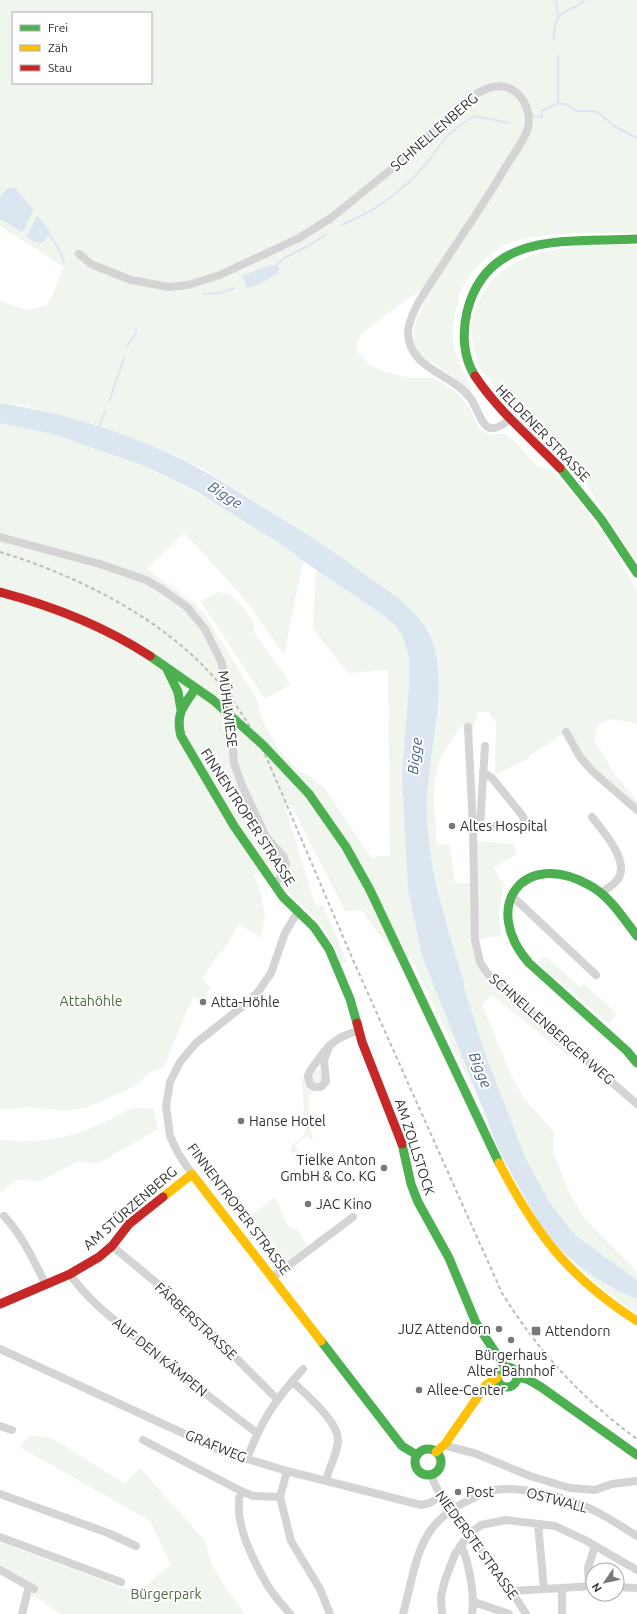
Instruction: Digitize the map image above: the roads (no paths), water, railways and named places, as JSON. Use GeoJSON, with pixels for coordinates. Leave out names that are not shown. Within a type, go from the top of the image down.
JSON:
{"type":"FeatureCollection","features":[{"type":"Feature","properties":{"kind":"main road","name":"HELDENER STRASSE"},"geometry":{"type":"LineString","coordinates":[[637,239],[558,242],[524,247],[498,261],[481,279],[467,306],[463,332],[466,354],[482,389],[498,410],[558,466],[591,505],[625,553],[637,573]]}},
{"type":"Feature","properties":{"kind":"main road"},"geometry":{"type":"LineString","coordinates":[[0,592],[45,605],[92,624],[115,635],[166,668],[213,700],[243,725],[309,794],[339,836],[356,865],[382,915],[500,1164],[532,1220],[554,1251],[580,1278],[604,1298],[637,1321]]}},
{"type":"Feature","properties":{"kind":"main road"},"geometry":{"type":"LineString","coordinates":[[166,668],[176,685],[180,696],[181,710]]}},
{"type":"Feature","properties":{"kind":"main road","name":"FINNENTROPER STRASSE"},"geometry":{"type":"LineString","coordinates":[[196,688],[181,710],[177,720],[178,729],[234,826],[283,897],[298,911]]}},
{"type":"Feature","properties":{"kind":"main road"},"geometry":{"type":"LineString","coordinates":[[637,936],[601,893],[589,884],[577,878],[559,873],[543,873],[530,876],[522,880],[511,895],[507,906],[507,921],[511,936],[529,963],[626,1051],[637,1063]]}},
{"type":"Feature","properties":{"kind":"main road","name":"AM ZOLLSTOCK"},"geometry":{"type":"LineString","coordinates":[[298,911],[314,927],[328,949],[350,999],[365,1051],[400,1137],[411,1184],[418,1202],[449,1258],[476,1323],[504,1367]]}},
{"type":"Feature","properties":{"kind":"main road","name":"FINNENTROPER STRASSE"},"geometry":{"type":"LineString","coordinates":[[192,1174],[402,1446],[417,1455]]}},
{"type":"Feature","properties":{"kind":"main road","name":"AM STÜRZENBERG"},"geometry":{"type":"LineString","coordinates":[[0,1304],[70,1274],[98,1257],[112,1246],[129,1224],[192,1174]]}},
{"type":"Feature","properties":{"kind":"main road"},"geometry":{"type":"LineString","coordinates":[[438,1454],[450,1447],[498,1381],[499,1370],[504,1367],[513,1369],[518,1377],[529,1380],[541,1387],[637,1455]]}},
{"type":"Feature","properties":{"kind":"main road"},"geometry":{"type":"LineString","coordinates":[[498,1381],[506,1388],[512,1386],[518,1377]]}},
{"type":"Feature","properties":{"kind":"main road"},"geometry":{"type":"LineString","coordinates":[[438,1454],[486,1385],[498,1381]]}},
{"type":"Feature","properties":{"kind":"main road"},"geometry":{"type":"LineString","coordinates":[[428,1449],[438,1454],[441,1460],[438,1471],[431,1475],[422,1474],[415,1464],[417,1455],[428,1449]]}},
{"type":"Feature","properties":{"kind":"street","name":"SCHNELLENBERG"},"geometry":{"type":"LineString","coordinates":[[79,254],[91,264],[131,280],[169,287],[188,285],[220,275],[299,238],[330,218],[401,161],[474,95],[490,88],[498,86],[506,87],[519,95],[527,109],[528,117],[526,131],[498,180],[419,302],[409,326],[408,334],[413,351],[419,360],[462,389],[470,398],[487,427],[493,430],[509,420]]}},
{"type":"Feature","properties":{"kind":"street","name":"MÜHLWIESE"},"geometry":{"type":"LineString","coordinates":[[0,537],[100,564],[134,575],[160,588],[187,607],[205,630],[221,661],[228,695],[234,763],[241,784],[266,837],[283,856],[286,864],[284,874],[274,884]]}},
{"type":"Feature","properties":{"kind":"street","name":"SCHNELLENBERGER WEG"},"geometry":{"type":"LineString","coordinates":[[468,727],[477,827]]}},
{"type":"Feature","properties":{"kind":"street"},"geometry":{"type":"LineString","coordinates":[[566,732],[580,757],[592,771],[637,810]]}},
{"type":"Feature","properties":{"kind":"street","name":"SCHNELLENBERGER WEG"},"geometry":{"type":"LineString","coordinates":[[484,746],[477,827],[475,940],[478,955],[484,968],[494,981],[637,1104]]}},
{"type":"Feature","properties":{"kind":"street"},"geometry":{"type":"LineString","coordinates":[[477,827],[518,826],[524,824],[524,819],[492,778],[482,772]]}},
{"type":"Feature","properties":{"kind":"street"},"geometry":{"type":"LineString","coordinates":[[592,816],[612,843],[621,866],[621,873],[617,880],[601,893]]}},
{"type":"Feature","properties":{"kind":"street"},"geometry":{"type":"LineString","coordinates":[[511,895],[596,975]]}},
{"type":"Feature","properties":{"kind":"street","name":"FINNENTROPER STRASSE"},"geometry":{"type":"LineString","coordinates":[[192,1174],[178,1153],[170,1136],[166,1106],[170,1082],[180,1062],[196,1043],[248,1002],[258,992],[271,973],[285,933],[298,911]]}},
{"type":"Feature","properties":{"kind":"street"},"geometry":{"type":"LineString","coordinates":[[330,1045],[324,1060],[327,1075],[326,1081],[319,1088],[313,1087],[308,1079],[308,1074],[330,1045],[339,1038],[359,1030]]}},
{"type":"Feature","properties":{"kind":"street"},"geometry":{"type":"LineString","coordinates":[[312,1068],[321,1064],[327,1075]]}},
{"type":"Feature","properties":{"kind":"street"},"geometry":{"type":"LineString","coordinates":[[4,1216],[12,1225],[33,1259],[46,1285]]}},
{"type":"Feature","properties":{"kind":"street"},"geometry":{"type":"LineString","coordinates":[[272,1278],[353,1217]]}},
{"type":"Feature","properties":{"kind":"street","name":"FÄRBERSTRASSE"},"geometry":{"type":"LineString","coordinates":[[112,1246],[182,1304],[277,1399]]}},
{"type":"Feature","properties":{"kind":"street","name":"AUF DEN KÄMPEN"},"geometry":{"type":"LineString","coordinates":[[70,1274],[88,1296],[110,1316],[205,1394],[257,1433]]}},
{"type":"Feature","properties":{"kind":"street","name":"GRAFWEG"},"geometry":{"type":"LineString","coordinates":[[0,1349],[224,1452],[287,1471],[421,1505],[430,1503],[441,1496]]}},
{"type":"Feature","properties":{"kind":"street"},"geometry":{"type":"LineString","coordinates":[[247,1459],[257,1433],[277,1399],[303,1369]]}},
{"type":"Feature","properties":{"kind":"street"},"geometry":{"type":"LineString","coordinates":[[292,1381],[327,1416],[334,1426],[337,1434],[338,1442],[326,1480]]}},
{"type":"Feature","properties":{"kind":"street"},"geometry":{"type":"LineString","coordinates":[[0,1426],[12,1430]]}},
{"type":"Feature","properties":{"kind":"street"},"geometry":{"type":"LineString","coordinates":[[143,1440],[253,1496],[280,1497]]}},
{"type":"Feature","properties":{"kind":"street"},"geometry":{"type":"LineString","coordinates":[[450,1447],[474,1453],[530,1476],[570,1488],[595,1490],[612,1484],[635,1481]]}},
{"type":"Feature","properties":{"kind":"street"},"geometry":{"type":"LineString","coordinates":[[287,1471],[280,1497],[291,1541],[320,1588],[330,1614]]}},
{"type":"Feature","properties":{"kind":"street","name":"NIEDERSTE STRASSE"},"geometry":{"type":"LineString","coordinates":[[431,1475],[435,1486],[450,1511],[512,1591],[526,1614]]}},
{"type":"Feature","properties":{"kind":"street","name":"OSTWALL"},"geometry":{"type":"LineString","coordinates":[[403,1614],[420,1553],[427,1536],[439,1520],[450,1511],[478,1495],[497,1489],[530,1491],[557,1498],[592,1510],[637,1536]]}},
{"type":"Feature","properties":{"kind":"street"},"geometry":{"type":"LineString","coordinates":[[241,1491],[238,1508],[239,1519],[252,1554],[264,1580],[290,1614]]}},
{"type":"Feature","properties":{"kind":"street"},"geometry":{"type":"LineString","coordinates":[[0,1494],[108,1533],[136,1546]]}},
{"type":"Feature","properties":{"kind":"street"},"geometry":{"type":"LineString","coordinates":[[442,1614],[442,1596],[445,1580],[455,1554],[469,1534],[481,1525],[506,1520],[555,1526],[595,1546],[637,1570]]}},
{"type":"Feature","properties":{"kind":"street"},"geometry":{"type":"LineString","coordinates":[[538,1524],[544,1589]]}},
{"type":"Feature","properties":{"kind":"street"},"geometry":{"type":"LineString","coordinates":[[0,1537],[121,1582]]}},
{"type":"Feature","properties":{"kind":"street"},"geometry":{"type":"LineString","coordinates":[[461,1545],[466,1561],[474,1602],[472,1614]]}},
{"type":"Feature","properties":{"kind":"street"},"geometry":{"type":"LineString","coordinates":[[590,1562],[595,1546]]}},
{"type":"Feature","properties":{"kind":"street"},"geometry":{"type":"LineString","coordinates":[[0,1570],[31,1588],[22,1614]]}},
{"type":"Feature","properties":{"kind":"street"},"geometry":{"type":"LineString","coordinates":[[512,1591],[585,1587]]}},
{"type":"Feature","properties":{"kind":"street"},"geometry":{"type":"LineString","coordinates":[[625,1587],[637,1588]]}},
{"type":"Feature","properties":{"kind":"street"},"geometry":{"type":"LineString","coordinates":[[562,1589],[562,1614]]}},
{"type":"Feature","properties":{"kind":"street"},"geometry":{"type":"LineString","coordinates":[[474,1602],[509,1614]]}},
{"type":"Feature","properties":{"kind":"water"},"geometry":{"type":"Polygon","coordinates":[[[12,187],[15,188],[34,210],[22,232],[0,219],[0,196],[7,189],[12,187]]]}},
{"type":"Feature","properties":{"kind":"water"},"geometry":{"type":"Polygon","coordinates":[[[38,216],[50,231],[46,239],[41,243],[31,240],[27,236],[38,216]]]}},
{"type":"Feature","properties":{"kind":"water"},"geometry":{"type":"Polygon","coordinates":[[[271,265],[276,265],[279,268],[278,273],[258,285],[247,288],[242,276],[271,265]]]}},
{"type":"Feature","properties":{"kind":"water","name":"Bigge"},"geometry":{"type":"Polygon","coordinates":[[[0,403],[21,406],[84,421],[124,435],[187,462],[231,487],[335,553],[399,599],[414,613],[424,626],[430,635],[435,650],[439,689],[428,791],[428,833],[440,898],[464,982],[464,988],[487,1059],[526,1159],[550,1203],[576,1236],[637,1280],[637,1299],[615,1289],[583,1269],[551,1240],[542,1228],[508,1168],[494,1139],[422,956],[408,890],[402,775],[409,684],[409,658],[402,635],[395,625],[380,613],[303,561],[287,548],[194,490],[147,467],[87,446],[52,434],[0,423],[0,403]]]}},
{"type":"Feature","properties":{"kind":"waterway"},"geometry":{"type":"LineString","coordinates":[[556,0],[558,18]]}},
{"type":"Feature","properties":{"kind":"waterway"},"geometry":{"type":"LineString","coordinates":[[554,39],[554,29],[559,17],[585,0]]}},
{"type":"Feature","properties":{"kind":"waterway"},"geometry":{"type":"LineString","coordinates":[[558,55],[558,103]]}},
{"type":"Feature","properties":{"kind":"waterway"},"geometry":{"type":"LineString","coordinates":[[532,116],[542,117],[542,110],[558,103],[568,105],[577,111],[593,111],[600,114],[614,126],[637,138]]}},
{"type":"Feature","properties":{"kind":"waterway"},"geometry":{"type":"LineString","coordinates":[[341,225],[365,214],[387,200],[407,184],[425,165],[447,136],[474,116],[509,123]]}},
{"type":"Feature","properties":{"kind":"waterway"},"geometry":{"type":"LineString","coordinates":[[276,265],[286,257],[310,245],[326,234]]}},
{"type":"Feature","properties":{"kind":"waterway"},"geometry":{"type":"LineString","coordinates":[[49,235],[57,246],[64,262]]}},
{"type":"Feature","properties":{"kind":"waterway"},"geometry":{"type":"LineString","coordinates":[[204,294],[220,293],[235,288]]}},
{"type":"Feature","properties":{"kind":"waterway"},"geometry":{"type":"LineString","coordinates":[[126,347],[136,333],[136,328]]}},
{"type":"Feature","properties":{"kind":"waterway"},"geometry":{"type":"LineString","coordinates":[[109,402],[124,358]]}},
{"type":"Feature","properties":{"kind":"waterway"},"geometry":{"type":"LineString","coordinates":[[99,428],[105,411]]}},
{"type":"Feature","properties":{"kind":"railway"},"geometry":{"type":"LineString","coordinates":[[0,552],[59,573],[118,602],[173,639],[197,660],[218,682],[233,701],[252,730],[268,761],[353,960],[502,1293],[530,1334],[562,1373],[598,1408],[637,1439]]}},
{"type":"Feature","properties":{"kind":"place","name":"Altes Hospital"},"geometry":{"type":"Point","coordinates":[452,826]}},
{"type":"Feature","properties":{"kind":"place","name":"Atta-Höhle"},"geometry":{"type":"Point","coordinates":[203,1002]}},
{"type":"Feature","properties":{"kind":"place","name":"Hanse Hotel"},"geometry":{"type":"Point","coordinates":[241,1121]}},
{"type":"Feature","properties":{"kind":"place","name":"Tielke Anton GmbH & Co. KG"},"geometry":{"type":"Point","coordinates":[384,1168]}},
{"type":"Feature","properties":{"kind":"place","name":"JAC Kino"},"geometry":{"type":"Point","coordinates":[308,1204]}},
{"type":"Feature","properties":{"kind":"place","name":"JUZ Attendorn"},"geometry":{"type":"Point","coordinates":[499,1329]}},
{"type":"Feature","properties":{"kind":"place","name":"Attendorn"},"geometry":{"type":"Point","coordinates":[536,1331]}},
{"type":"Feature","properties":{"kind":"place","name":"Bürgerhaus Alter Bahnhof"},"geometry":{"type":"Point","coordinates":[511,1340]}},
{"type":"Feature","properties":{"kind":"place","name":"Allee-Center"},"geometry":{"type":"Point","coordinates":[419,1390]}},
{"type":"Feature","properties":{"kind":"place","name":"Post"},"geometry":{"type":"Point","coordinates":[458,1492]}},
{"type":"Feature","properties":{"kind":"park label","name":"Attahöhle"},"geometry":{"type":"Point","coordinates":[91,1001]}},
{"type":"Feature","properties":{"kind":"park label","name":"Bürgerpark"},"geometry":{"type":"Point","coordinates":[166,1594]}}]}
